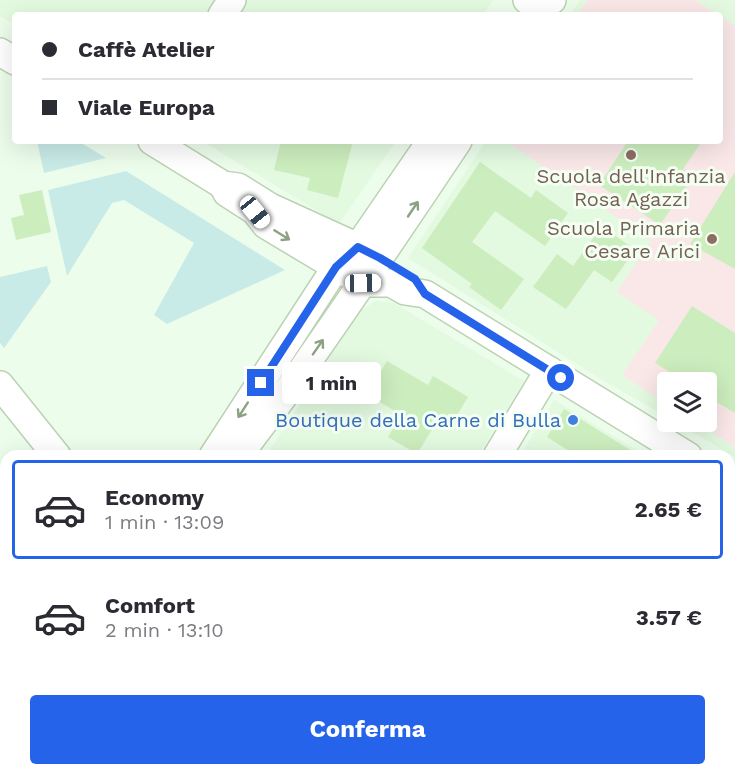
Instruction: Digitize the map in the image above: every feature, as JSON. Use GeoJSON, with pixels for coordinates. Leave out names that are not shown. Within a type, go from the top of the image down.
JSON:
{"type":"FeatureCollection","features":[{"type":"Feature","properties":{"kind":"street"},"geometry":{"type":"LineString","coordinates":[[526,0],[538,5],[552,0]]}},
{"type":"Feature","properties":{"kind":"street"},"geometry":{"type":"LineString","coordinates":[[157,144],[223,185],[238,187],[270,207],[369,252],[415,279],[425,294]]}},
{"type":"Feature","properties":{"kind":"street"},"geometry":{"type":"LineString","coordinates":[[243,450],[258,427],[273,412],[363,283],[369,252],[429,144]]}},
{"type":"Feature","properties":{"kind":"street"},"geometry":{"type":"LineString","coordinates":[[217,450],[336,267],[369,252],[456,144]]}},
{"type":"Feature","properties":{"kind":"street"},"geometry":{"type":"LineString","coordinates":[[223,185],[227,193],[255,212],[266,225],[363,283],[391,283],[405,291],[425,294],[678,450]]}},
{"type":"Feature","properties":{"kind":"street"},"geometry":{"type":"LineString","coordinates":[[501,450],[549,370]]}},
{"type":"Feature","properties":{"kind":"street"},"geometry":{"type":"LineString","coordinates":[[0,385],[52,450]]}},
{"type":"Feature","properties":{"kind":"shaded area"},"geometry":{"type":"Polygon","coordinates":[[[0,0],[216,0],[208,12],[12,12],[12,23],[0,16],[0,0]]]}},
{"type":"Feature","properties":{"kind":"shaded area"},"geometry":{"type":"Polygon","coordinates":[[[244,0],[493,0],[485,12],[237,12],[244,0]]]}},
{"type":"Feature","properties":{"kind":"shaded area"},"geometry":{"type":"Polygon","coordinates":[[[580,0],[735,0],[735,450],[723,450],[692,432],[717,432],[717,372],[657,372],[657,411],[604,381],[408,258],[484,144],[723,144],[723,12],[572,12],[580,0]]]}},
{"type":"Feature","properties":{"kind":"shaded area"},"geometry":{"type":"Polygon","coordinates":[[[587,0],[695,0],[713,12],[579,12],[587,0]]]}},
{"type":"Feature","properties":{"kind":"shaded area"},"geometry":{"type":"Polygon","coordinates":[[[723,18],[735,26],[735,447],[711,432],[717,432],[717,372],[657,372],[657,398],[622,375],[659,320],[617,292],[651,241],[510,144],[723,144],[723,18]]]}},
{"type":"Feature","properties":{"kind":"shaded area"},"geometry":{"type":"Polygon","coordinates":[[[38,144],[83,144],[106,158],[44,173],[38,144]]]}},
{"type":"Feature","properties":{"kind":"shaded area"},"geometry":{"type":"Polygon","coordinates":[[[207,144],[394,144],[339,224],[207,144]]]}},
{"type":"Feature","properties":{"kind":"shaded area"},"geometry":{"type":"Polygon","coordinates":[[[126,171],[285,270],[167,324],[154,315],[194,243],[124,200],[112,203],[67,276],[48,190],[126,171]]]}},
{"type":"Feature","properties":{"kind":"shaded area"},"geometry":{"type":"Polygon","coordinates":[[[47,266],[51,282],[4,348],[0,343],[0,277],[47,266]]]}},
{"type":"Feature","properties":{"kind":"shaded area"},"geometry":{"type":"Polygon","coordinates":[[[376,301],[394,303],[524,381],[482,450],[270,450],[360,311],[376,301]]]}},
{"type":"Feature","properties":{"kind":"shaded area"},"geometry":{"type":"Polygon","coordinates":[[[554,400],[636,450],[524,450],[554,400]]]}},
{"type":"Feature","properties":{"kind":"building"},"geometry":{"type":"Polygon","coordinates":[[[280,144],[352,144],[338,198],[307,190],[310,178],[274,170],[280,144]]]}},
{"type":"Feature","properties":{"kind":"building"},"geometry":{"type":"Polygon","coordinates":[[[626,144],[700,144],[683,169],[693,176],[660,225],[599,185],[626,144]]]}},
{"type":"Feature","properties":{"kind":"building"},"geometry":{"type":"Polygon","coordinates":[[[480,162],[531,198],[536,190],[568,213],[545,246],[495,211],[472,242],[524,279],[501,310],[469,287],[472,284],[422,248],[480,162]]]}},
{"type":"Feature","properties":{"kind":"building"},"geometry":{"type":"Polygon","coordinates":[[[735,172],[735,269],[690,244],[735,172]]]}},
{"type":"Feature","properties":{"kind":"building"},"geometry":{"type":"Polygon","coordinates":[[[42,190],[51,232],[16,240],[11,218],[24,215],[19,195],[42,190]]]}},
{"type":"Feature","properties":{"kind":"building"},"geometry":{"type":"Polygon","coordinates":[[[602,226],[635,250],[612,282],[594,270],[566,309],[533,287],[557,254],[573,266],[602,226]]]}},
{"type":"Feature","properties":{"kind":"building"},"geometry":{"type":"Polygon","coordinates":[[[692,306],[735,333],[735,413],[717,402],[717,372],[670,372],[655,363],[692,306]]]}},
{"type":"Feature","properties":{"kind":"building"},"geometry":{"type":"Polygon","coordinates":[[[387,361],[428,385],[433,376],[468,397],[448,430],[436,423],[419,450],[410,450],[388,437],[401,415],[367,394],[387,361]]]}},
{"type":"Feature","properties":{"kind":"building"},"geometry":{"type":"Polygon","coordinates":[[[564,409],[630,450],[568,450],[547,437],[564,409]]]}},
{"type":"Feature","properties":{"kind":"place","name":"Scuola dell'Infanzia Rosa Agazzi"},"geometry":{"type":"Point","coordinates":[631,155]}},
{"type":"Feature","properties":{"kind":"place","name":"Scuola Primaria Cesare Arici"},"geometry":{"type":"Point","coordinates":[712,239]}},
{"type":"Feature","properties":{"kind":"place","name":"Boutique della Carne di Bulla"},"geometry":{"type":"Point","coordinates":[573,420]}},
{"type":"Feature","properties":{"kind":"route"},"geometry":{"type":"LineString","coordinates":[[261,383],[336,267],[358,247],[415,279],[425,294],[561,378]]}}]}
